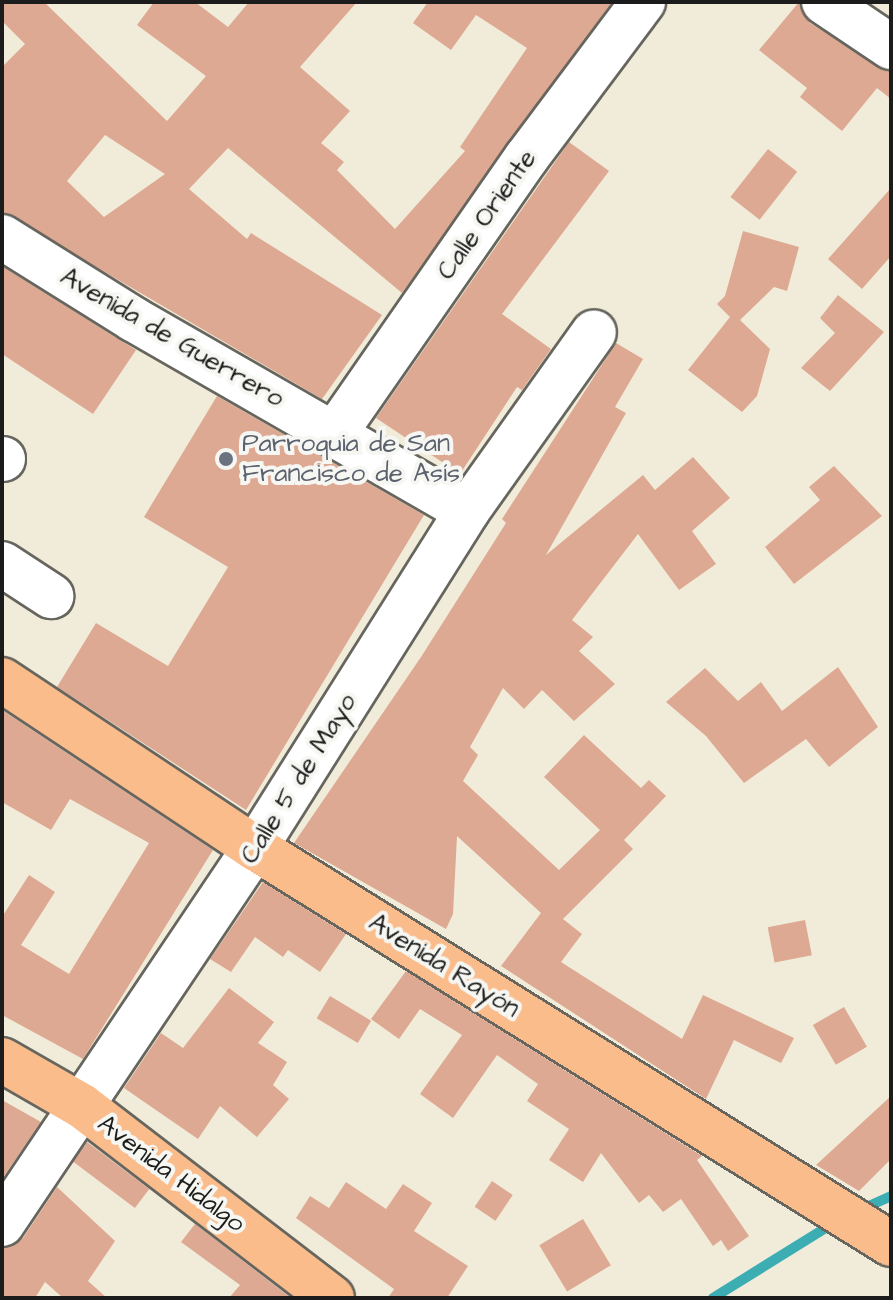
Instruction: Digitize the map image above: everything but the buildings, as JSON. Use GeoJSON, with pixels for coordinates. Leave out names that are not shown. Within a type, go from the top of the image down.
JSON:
{"type":"FeatureCollection","features":[{"type":"Feature","properties":{"kind":"main road","name":"Avenida Rayón"},"geometry":{"type":"LineString","coordinates":[[2,680],[255,848],[891,1244]]}},
{"type":"Feature","properties":{"kind":"main road","name":"Avenida Hidalgo"},"geometry":{"type":"LineString","coordinates":[[2,1060],[82,1106],[332,1298]]}},
{"type":"Feature","properties":{"kind":"street","name":"Calle Oriente"},"geometry":{"type":"LineString","coordinates":[[335,433],[527,157],[643,2]]}},
{"type":"Feature","properties":{"kind":"street"},"geometry":{"type":"LineString","coordinates":[[824,2],[891,47]]}},
{"type":"Feature","properties":{"kind":"street","name":"Avenida de Guerrero"},"geometry":{"type":"LineString","coordinates":[[2,237],[133,319],[467,511]]}},
{"type":"Feature","properties":{"kind":"street","name":"Calle 5 de Mayo"},"geometry":{"type":"LineString","coordinates":[[2,1224],[255,848],[467,511],[594,332]]}},
{"type":"Feature","properties":{"kind":"street"},"geometry":{"type":"LineString","coordinates":[[2,564],[51,596]]}},
{"type":"Feature","properties":{"kind":"waterway"},"geometry":{"type":"LineString","coordinates":[[860,1210],[891,1196]]}},
{"type":"Feature","properties":{"kind":"waterway"},"geometry":{"type":"LineString","coordinates":[[713,1298],[835,1222]]}},
{"type":"Feature","properties":{"kind":"place","name":"Parroquia de San Francisco de Asís"},"geometry":{"type":"Point","coordinates":[226,459]}}]}
